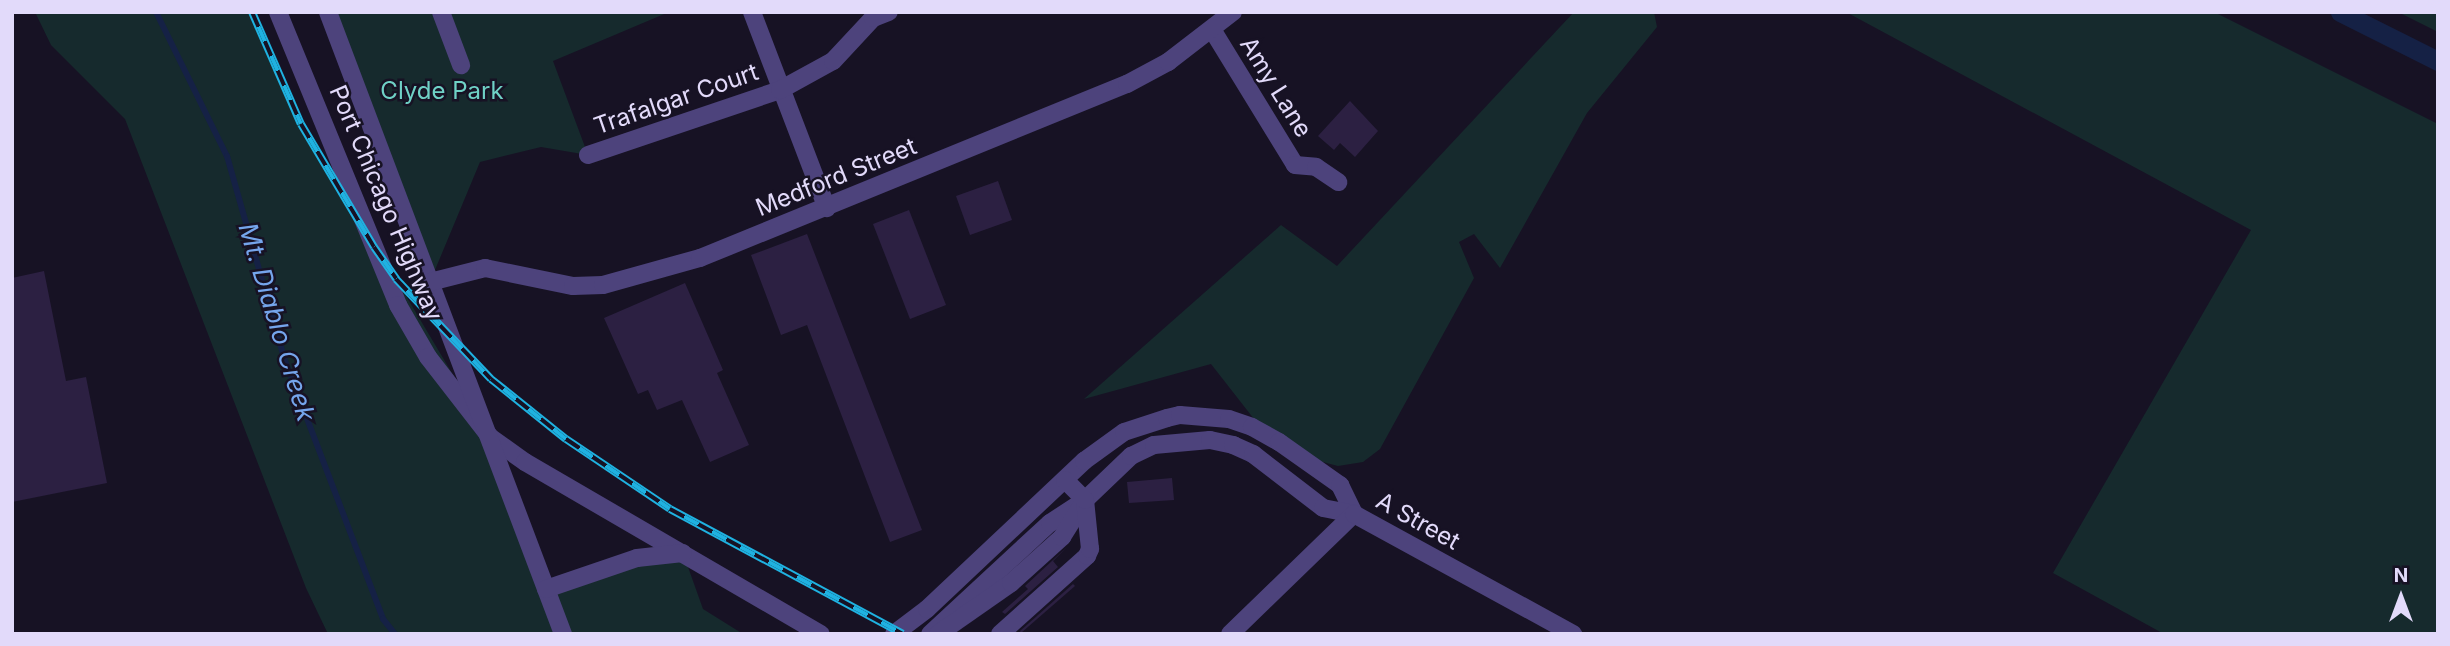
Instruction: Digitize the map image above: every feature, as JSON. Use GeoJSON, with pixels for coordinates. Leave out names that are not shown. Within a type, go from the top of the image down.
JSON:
{"type":"FeatureCollection","features":[{"type":"Feature","properties":{"kind":"street","name":"Port Chicago Highway"},"geometry":{"type":"LineString","coordinates":[[278,12],[398,305],[428,357],[490,437]]}},
{"type":"Feature","properties":{"kind":"street","name":"Port Chicago Highway"},"geometry":{"type":"LineString","coordinates":[[328,12],[563,634]]}},
{"type":"Feature","properties":{"kind":"street"},"geometry":{"type":"LineString","coordinates":[[441,12],[461,65]]}},
{"type":"Feature","properties":{"kind":"street"},"geometry":{"type":"LineString","coordinates":[[752,12],[827,208]]}},
{"type":"Feature","properties":{"kind":"street","name":"Trafalgar Court"},"geometry":{"type":"LineString","coordinates":[[589,155],[780,90],[833,61],[873,18],[890,12]]}},
{"type":"Feature","properties":{"kind":"street","name":"Medford Street"},"geometry":{"type":"LineString","coordinates":[[430,282],[485,268],[573,286],[603,285],[700,258],[1126,83],[1168,62],[1213,31],[1233,12]]}},
{"type":"Feature","properties":{"kind":"street","name":"Amy Lane"},"geometry":{"type":"LineString","coordinates":[[1213,31],[1295,164],[1316,167],[1338,182]]}},
{"type":"Feature","properties":{"kind":"street"},"geometry":{"type":"LineString","coordinates":[[894,634],[926,609],[1084,461],[1124,432],[1180,415],[1229,419],[1279,442],[1340,485],[1354,514]]}},
{"type":"Feature","properties":{"kind":"street"},"geometry":{"type":"LineString","coordinates":[[490,437],[525,462],[821,634]]}},
{"type":"Feature","properties":{"kind":"street"},"geometry":{"type":"LineString","coordinates":[[926,609],[946,629],[1050,523],[1085,500],[1131,456],[1154,445],[1210,440],[1233,445],[1253,454],[1323,508],[1354,514]]}},
{"type":"Feature","properties":{"kind":"street"},"geometry":{"type":"LineString","coordinates":[[1000,634],[1087,556],[1090,533],[1085,500],[1065,480]]}},
{"type":"Feature","properties":{"kind":"street","name":"A Street"},"geometry":{"type":"LineString","coordinates":[[1230,634],[1354,514],[1573,634]]}},
{"type":"Feature","properties":{"kind":"street"},"geometry":{"type":"LineString","coordinates":[[546,589],[637,558],[683,553]]}},
{"type":"Feature","properties":{"kind":"green space"},"geometry":{"type":"Polygon","coordinates":[[[35,12],[252,12],[301,124],[342,199],[396,279],[490,437],[546,589],[683,553],[703,609],[743,634],[328,634],[306,588],[125,119],[51,45],[35,12]]]}},
{"type":"Feature","properties":{"kind":"green space","name":"Clyde Park"},"geometry":{"type":"Polygon","coordinates":[[[328,12],[669,12],[553,61],[588,155],[541,147],[480,162],[430,282],[328,12]]]}},
{"type":"Feature","properties":{"kind":"green space"},"geometry":{"type":"Polygon","coordinates":[[[1574,12],[1654,12],[1657,27],[1587,113],[1500,268],[1474,234],[1459,242],[1474,278],[1380,449],[1363,462],[1338,466],[1319,461],[1254,419],[1211,364],[1084,399],[1281,225],[1337,266],[1574,12]]]}},
{"type":"Feature","properties":{"kind":"green space"},"geometry":{"type":"Polygon","coordinates":[[[1846,12],[2214,12],[2438,124],[2438,634],[2164,634],[2053,573],[2251,230],[1846,12]]]}},
{"type":"Feature","properties":{"kind":"green space"},"geometry":{"type":"Polygon","coordinates":[[[2398,12],[2438,12],[2438,32],[2398,12]]]}},
{"type":"Feature","properties":{"kind":"building"},"geometry":{"type":"Polygon","coordinates":[[[1350,101],[1378,131],[1355,157],[1340,143],[1334,150],[1318,136],[1350,101]]]}},
{"type":"Feature","properties":{"kind":"building"},"geometry":{"type":"Polygon","coordinates":[[[998,181],[1012,220],[970,235],[956,196],[998,181]]]}},
{"type":"Feature","properties":{"kind":"building"},"geometry":{"type":"Polygon","coordinates":[[[909,210],[946,305],[910,319],[873,224],[909,210]]]}},
{"type":"Feature","properties":{"kind":"building"},"geometry":{"type":"Polygon","coordinates":[[[807,234],[922,530],[890,542],[807,325],[781,335],[751,255],[807,234]]]}},
{"type":"Feature","properties":{"kind":"building"},"geometry":{"type":"Polygon","coordinates":[[[44,271],[66,381],[86,377],[107,483],[12,502],[12,278],[44,271]]]}},
{"type":"Feature","properties":{"kind":"building"},"geometry":{"type":"Polygon","coordinates":[[[685,283],[723,370],[717,373],[749,445],[710,462],[682,400],[657,410],[648,390],[638,394],[604,318],[685,283]]]}},
{"type":"Feature","properties":{"kind":"building"},"geometry":{"type":"Polygon","coordinates":[[[1172,478],[1174,500],[1129,503],[1127,482],[1172,478]]]}},
{"type":"Feature","properties":{"kind":"building"},"geometry":{"type":"Polygon","coordinates":[[[1067,547],[1053,561],[1058,567],[1005,614],[1002,612],[1028,589],[1025,586],[1067,547]]]}},
{"type":"Feature","properties":{"kind":"building"},"geometry":{"type":"Polygon","coordinates":[[[1073,584],[1075,586],[1021,633],[1020,631],[1073,584]]]}},
{"type":"Feature","properties":{"kind":"waterway","name":"Mt. Diablo Creek"},"geometry":{"type":"LineString","coordinates":[[156,12],[227,156],[284,358],[383,619],[395,634]]}},
{"type":"Feature","properties":{"kind":"waterway"},"geometry":{"type":"LineString","coordinates":[[2340,12],[2438,61]]}},
{"type":"Feature","properties":{"kind":"railway"},"geometry":{"type":"LineString","coordinates":[[252,12],[301,124],[374,247],[396,279],[491,379],[566,439],[670,509],[903,634]]}}]}
